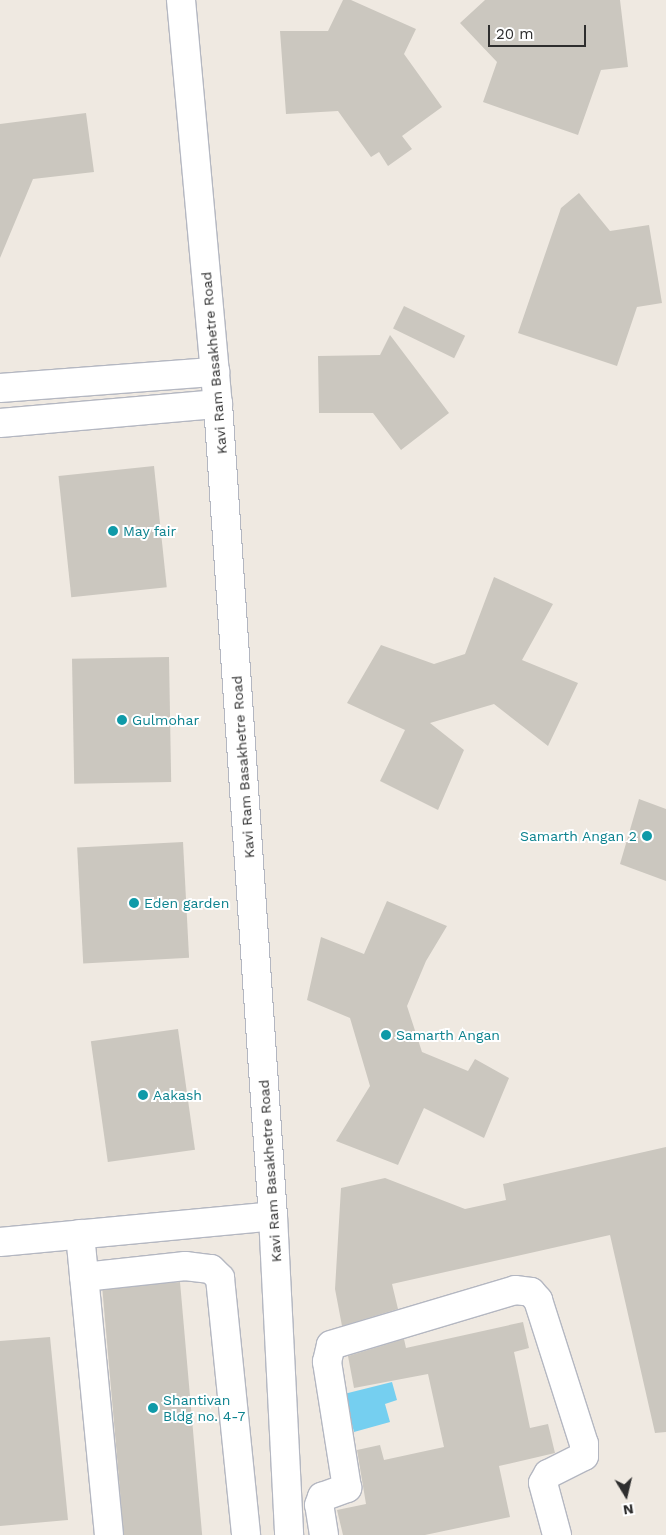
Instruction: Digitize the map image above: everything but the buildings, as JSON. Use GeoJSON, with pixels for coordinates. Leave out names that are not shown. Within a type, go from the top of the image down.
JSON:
{"type":"FeatureCollection","features":[{"type":"Feature","properties":{"kind":"street","name":"Kavi Ram Basakhetre Road"},"geometry":{"type":"LineString","coordinates":[[181,0],[218,404],[274,1216],[289,1531]]}},
{"type":"Feature","properties":{"kind":"street"},"geometry":{"type":"LineString","coordinates":[[0,388],[215,372]]}},
{"type":"Feature","properties":{"kind":"street"},"geometry":{"type":"LineString","coordinates":[[0,423],[218,404]]}},
{"type":"Feature","properties":{"kind":"street"},"geometry":{"type":"LineString","coordinates":[[0,1242],[274,1216]]}},
{"type":"Feature","properties":{"kind":"street"},"geometry":{"type":"LineString","coordinates":[[80,1234],[109,1535]]}},
{"type":"Feature","properties":{"kind":"street"},"geometry":{"type":"LineString","coordinates":[[84,1277],[184,1266],[212,1269],[220,1278],[246,1535]]}},
{"type":"Feature","properties":{"kind":"street"},"geometry":{"type":"LineString","coordinates":[[289,1531],[322,1529],[322,1497],[347,1488],[327,1362],[331,1345],[515,1290],[531,1292],[538,1300],[584,1444],[584,1456],[548,1474],[543,1483],[557,1535]]}},
{"type":"Feature","properties":{"kind":"water"},"geometry":{"type":"Polygon","coordinates":[[[392,1382],[397,1400],[385,1404],[390,1422],[354,1432],[344,1394],[392,1382]]]}},
{"type":"Feature","properties":{"kind":"place","name":"May fair"},"geometry":{"type":"Point","coordinates":[113,531]}},
{"type":"Feature","properties":{"kind":"place","name":"Gulmohar"},"geometry":{"type":"Point","coordinates":[122,720]}},
{"type":"Feature","properties":{"kind":"place","name":"Samarth Angan 2"},"geometry":{"type":"Point","coordinates":[647,836]}},
{"type":"Feature","properties":{"kind":"place","name":"Eden garden"},"geometry":{"type":"Point","coordinates":[134,903]}},
{"type":"Feature","properties":{"kind":"place","name":"Samarth Angan"},"geometry":{"type":"Point","coordinates":[386,1035]}},
{"type":"Feature","properties":{"kind":"place","name":"Aakash"},"geometry":{"type":"Point","coordinates":[143,1095]}},
{"type":"Feature","properties":{"kind":"place","name":"Shantivan Bldg no. 4-7"},"geometry":{"type":"Point","coordinates":[153,1408]}}]}
